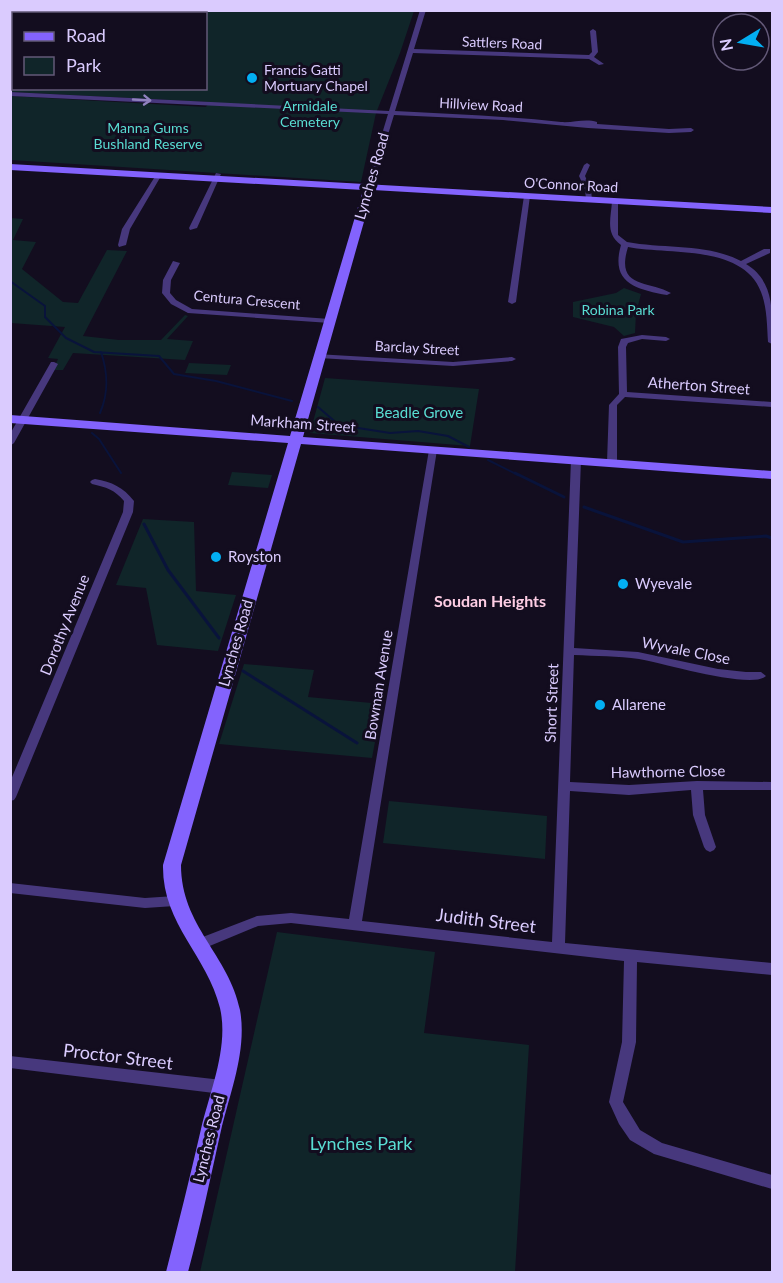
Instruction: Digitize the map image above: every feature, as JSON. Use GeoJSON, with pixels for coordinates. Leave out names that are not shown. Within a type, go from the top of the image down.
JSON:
{"type":"FeatureCollection","features":[{"type":"Feature","properties":{"kind":"street","name":"Lynches Road"},"geometry":{"type":"LineString","coordinates":[[177,1272],[222,1087],[232,1032],[230,1008],[221,984],[175,901],[171,884],[172,865],[294,440],[390,113],[412,51],[423,10]]}},
{"type":"Feature","properties":{"kind":"street"},"geometry":{"type":"LineString","coordinates":[[593,31],[595,52],[590,57],[601,64]]}},
{"type":"Feature","properties":{"kind":"street","name":"Sattlers Road"},"geometry":{"type":"LineString","coordinates":[[412,51],[590,57]]}},
{"type":"Feature","properties":{"kind":"street","name":"Hillview Road"},"geometry":{"type":"LineString","coordinates":[[10,94],[570,123],[592,122],[596,123],[593,126],[669,131],[691,130]]}},
{"type":"Feature","properties":{"kind":"street","name":"O'Connor Road"},"geometry":{"type":"LineString","coordinates":[[10,165],[159,176],[217,177]]}},
{"type":"Feature","properties":{"kind":"street","name":"O'Connor Road"},"geometry":{"type":"LineString","coordinates":[[10,165],[772,210]]}},
{"type":"Feature","properties":{"kind":"street"},"geometry":{"type":"LineString","coordinates":[[587,165],[582,176],[588,189],[589,200]]}},
{"type":"Feature","properties":{"kind":"street"},"geometry":{"type":"LineString","coordinates":[[122,245],[126,229],[159,176]]}},
{"type":"Feature","properties":{"kind":"street"},"geometry":{"type":"LineString","coordinates":[[193,228],[217,177]]}},
{"type":"Feature","properties":{"kind":"street"},"geometry":{"type":"LineString","coordinates":[[512,302],[527,196]]}},
{"type":"Feature","properties":{"kind":"street"},"geometry":{"type":"LineString","coordinates":[[615,201],[614,236],[618,241],[625,244],[721,255],[751,271],[761,282],[766,295],[772,342]]}},
{"type":"Feature","properties":{"kind":"street"},"geometry":{"type":"LineString","coordinates":[[625,244],[622,252],[623,274],[627,280],[636,285],[667,293]]}},
{"type":"Feature","properties":{"kind":"street"},"geometry":{"type":"LineString","coordinates":[[741,264],[767,251]]}},
{"type":"Feature","properties":{"kind":"street","name":"Centura Crescent"},"geometry":{"type":"LineString","coordinates":[[176,263],[165,281],[164,290],[167,297],[177,305],[191,311],[330,321]]}},
{"type":"Feature","properties":{"kind":"street"},"geometry":{"type":"LineString","coordinates":[[612,462],[613,405],[623,394],[622,347],[624,340],[642,337],[666,339]]}},
{"type":"Feature","properties":{"kind":"street","name":"Barclay Street"},"geometry":{"type":"LineString","coordinates":[[320,356],[453,364],[512,359]]}},
{"type":"Feature","properties":{"kind":"street"},"geometry":{"type":"LineString","coordinates":[[10,443],[17,419],[54,364]]}},
{"type":"Feature","properties":{"kind":"street","name":"Atherton Street"},"geometry":{"type":"LineString","coordinates":[[623,394],[772,405]]}},
{"type":"Feature","properties":{"kind":"street","name":"Markham Street"},"geometry":{"type":"LineString","coordinates":[[17,419],[772,475]]}},
{"type":"Feature","properties":{"kind":"street","name":"Bowman Avenue"},"geometry":{"type":"LineString","coordinates":[[355,924],[433,450]]}},
{"type":"Feature","properties":{"kind":"street","name":"Short Street"},"geometry":{"type":"LineString","coordinates":[[558,948],[576,460]]}},
{"type":"Feature","properties":{"kind":"street","name":"Dorothy Avenue"},"geometry":{"type":"LineString","coordinates":[[10,797],[128,512],[129,501],[120,490],[112,484],[95,482]]}},
{"type":"Feature","properties":{"kind":"street","name":"Wyvale Close"},"geometry":{"type":"LineString","coordinates":[[569,651],[647,657],[744,678],[761,676]]}},
{"type":"Feature","properties":{"kind":"street"},"geometry":{"type":"LineString","coordinates":[[697,785],[699,815],[710,847]]}},
{"type":"Feature","properties":{"kind":"street","name":"Hawthorne Close"},"geometry":{"type":"LineString","coordinates":[[564,786],[629,790],[697,785],[772,786]]}},
{"type":"Feature","properties":{"kind":"street"},"geometry":{"type":"LineString","coordinates":[[10,888],[145,903],[175,901]]}},
{"type":"Feature","properties":{"kind":"street","name":"Judith Street"},"geometry":{"type":"LineString","coordinates":[[200,944],[257,921],[291,918],[631,956],[772,969]]}},
{"type":"Feature","properties":{"kind":"street"},"geometry":{"type":"LineString","coordinates":[[631,956],[629,1042],[616,1101],[624,1119],[635,1135],[659,1149],[772,1182]]}},
{"type":"Feature","properties":{"kind":"street","name":"Proctor Street"},"geometry":{"type":"LineString","coordinates":[[10,1062],[222,1087]]}},
{"type":"Feature","properties":{"kind":"green space"},"geometry":{"type":"Polygon","coordinates":[[[11,10],[112,11],[12,12],[11,40],[11,10]]]}},
{"type":"Feature","properties":{"kind":"green space"},"geometry":{"type":"Polygon","coordinates":[[[414,11],[376,113],[361,182],[11,160],[10,96],[206,107],[209,102],[11,92],[12,54],[12,90],[207,90],[207,12],[154,12],[414,11]]]}},
{"type":"Feature","properties":{"kind":"green space"},"geometry":{"type":"Polygon","coordinates":[[[10,218],[23,219],[13,240],[36,242],[22,269],[63,302],[78,303],[107,250],[127,251],[83,336],[119,340],[161,340],[185,315],[188,316],[167,339],[193,341],[185,360],[73,353],[63,370],[53,370],[58,359],[48,358],[65,327],[11,323],[10,218]]]}},
{"type":"Feature","properties":{"kind":"green space","name":"Robina Park"},"geometry":{"type":"Polygon","coordinates":[[[624,288],[641,294],[636,313],[635,333],[624,336],[614,327],[573,317],[573,302],[616,293],[624,288]]]}},
{"type":"Feature","properties":{"kind":"green space"},"geometry":{"type":"Polygon","coordinates":[[[189,363],[231,365],[227,375],[185,373],[189,363]]]}},
{"type":"Feature","properties":{"kind":"green space","name":"Beadle Grove"},"geometry":{"type":"Polygon","coordinates":[[[325,378],[479,389],[470,446],[310,433],[325,378]]]}},
{"type":"Feature","properties":{"kind":"green space"},"geometry":{"type":"Polygon","coordinates":[[[232,472],[272,475],[268,488],[228,485],[232,472]]]}},
{"type":"Feature","properties":{"kind":"green space"},"geometry":{"type":"Polygon","coordinates":[[[143,519],[194,522],[196,591],[236,595],[218,651],[157,645],[146,588],[116,585],[143,519]]]}},
{"type":"Feature","properties":{"kind":"green space"},"geometry":{"type":"Polygon","coordinates":[[[244,664],[314,670],[308,697],[382,704],[372,758],[219,744],[244,664]]]}},
{"type":"Feature","properties":{"kind":"green space"},"geometry":{"type":"Polygon","coordinates":[[[389,801],[547,816],[545,859],[383,843],[389,801]]]}},
{"type":"Feature","properties":{"kind":"green space","name":"Lynches Park"},"geometry":{"type":"Polygon","coordinates":[[[277,932],[435,952],[424,1033],[529,1045],[515,1272],[200,1272],[277,932]]]}},
{"type":"Feature","properties":{"kind":"waterway"},"geometry":{"type":"LineString","coordinates":[[10,281],[45,306],[45,317],[66,338],[94,352],[101,352]]}},
{"type":"Feature","properties":{"kind":"waterway"},"geometry":{"type":"LineString","coordinates":[[100,413],[105,398],[106,382],[101,352]]}},
{"type":"Feature","properties":{"kind":"waterway"},"geometry":{"type":"LineString","coordinates":[[101,352],[159,356],[174,374],[216,381],[292,401]]}},
{"type":"Feature","properties":{"kind":"waterway"},"geometry":{"type":"LineString","coordinates":[[318,407],[339,425],[390,433],[418,431],[448,436],[469,447]]}},
{"type":"Feature","properties":{"kind":"waterway"},"geometry":{"type":"LineString","coordinates":[[92,433],[99,439],[121,473]]}},
{"type":"Feature","properties":{"kind":"waterway"},"geometry":{"type":"LineString","coordinates":[[488,460],[518,475]]}},
{"type":"Feature","properties":{"kind":"waterway"},"geometry":{"type":"LineString","coordinates":[[515,473],[564,497]]}},
{"type":"Feature","properties":{"kind":"waterway"},"geometry":{"type":"LineString","coordinates":[[584,507],[683,542],[766,536],[772,538]]}},
{"type":"Feature","properties":{"kind":"waterway"},"geometry":{"type":"LineString","coordinates":[[144,524],[168,570],[219,638]]}},
{"type":"Feature","properties":{"kind":"waterway"},"geometry":{"type":"LineString","coordinates":[[243,671],[357,743]]}},
{"type":"Feature","properties":{"kind":"railway"},"geometry":{"type":"LineString","coordinates":[[135,12],[141,10]]}},
{"type":"Feature","properties":{"kind":"place","name":"Francis Gatti Mortuary Chapel"},"geometry":{"type":"Point","coordinates":[252,78]}},
{"type":"Feature","properties":{"kind":"place","name":"Royston"},"geometry":{"type":"Point","coordinates":[216,557]}},
{"type":"Feature","properties":{"kind":"place","name":"Wyevale"},"geometry":{"type":"Point","coordinates":[623,584]}},
{"type":"Feature","properties":{"kind":"place","name":"Allarene"},"geometry":{"type":"Point","coordinates":[600,705]}},
{"type":"Feature","properties":{"kind":"district","name":"Soudan Heights"},"geometry":{"type":"Point","coordinates":[490,601]}},
{"type":"Feature","properties":{"kind":"park label","name":"Armidale Cemetery"},"geometry":{"type":"Point","coordinates":[310,114]}},
{"type":"Feature","properties":{"kind":"park label","name":"Manna Gums Bushland Reserve"},"geometry":{"type":"Point","coordinates":[148,136]}}]}
